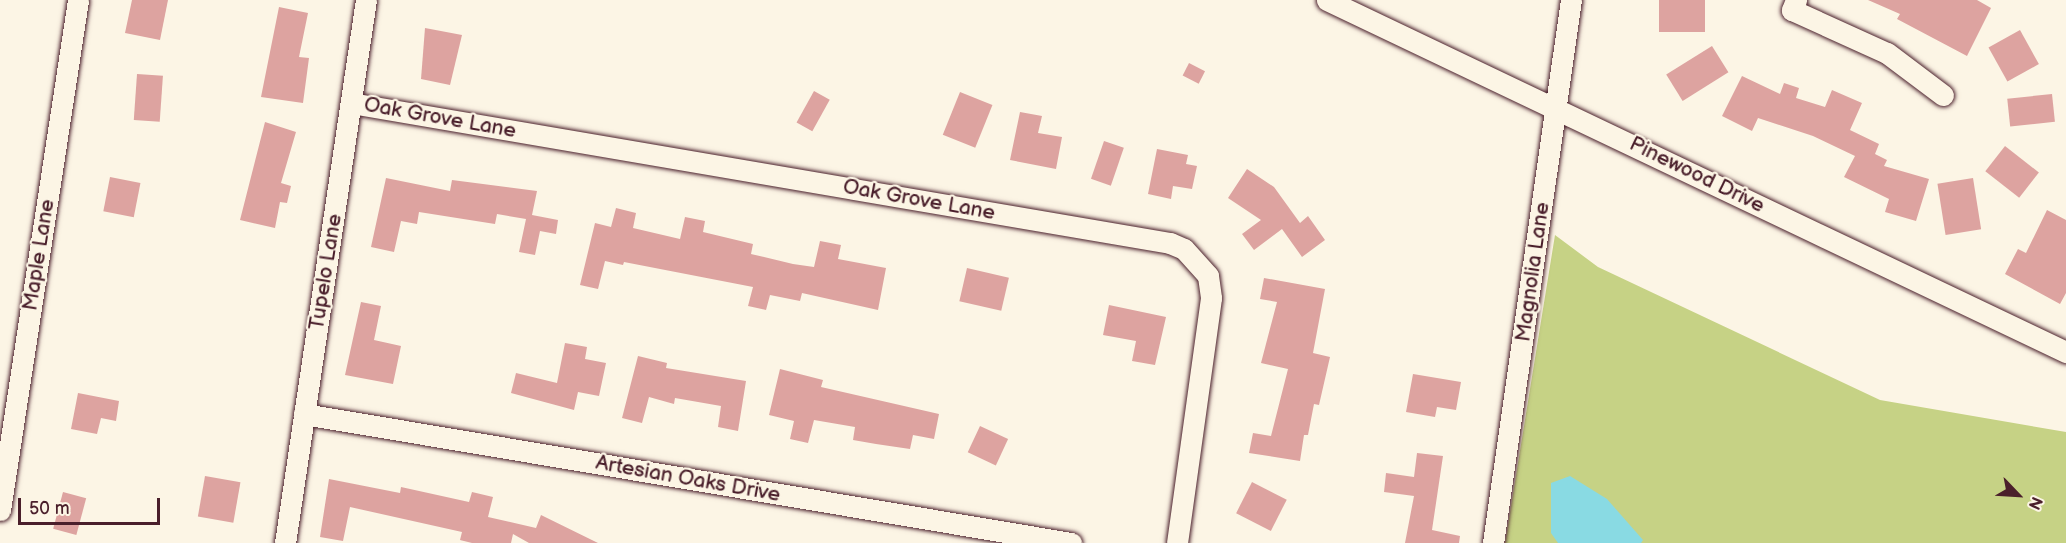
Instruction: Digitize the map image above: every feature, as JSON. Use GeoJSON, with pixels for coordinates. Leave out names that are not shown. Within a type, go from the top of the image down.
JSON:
{"type":"FeatureCollection","features":[{"type":"Feature","properties":{"kind":"street","name":"Maple Lane"},"geometry":{"type":"LineString","coordinates":[[0,510],[78,0]]}},
{"type":"Feature","properties":{"kind":"street","name":"Tupelo Lane"},"geometry":{"type":"LineString","coordinates":[[285,543],[366,0]]}},
{"type":"Feature","properties":{"kind":"street","name":"Magnolia Lane"},"geometry":{"type":"LineString","coordinates":[[1493,543],[1571,0]]}},
{"type":"Feature","properties":{"kind":"street","name":"Pinewood Drive"},"geometry":{"type":"LineString","coordinates":[[1334,2],[2066,352]]}},
{"type":"Feature","properties":{"kind":"street"},"geometry":{"type":"LineString","coordinates":[[1794,5],[1887,53],[1943,94]]}},
{"type":"Feature","properties":{"kind":"street","name":"Oak Grove Lane"},"geometry":{"type":"LineString","coordinates":[[351,103],[1170,243],[1184,249],[1208,276],[1211,298],[1177,543]]}},
{"type":"Feature","properties":{"kind":"street","name":"Artesian Oaks Drive"},"geometry":{"type":"LineString","coordinates":[[304,414],[1071,543]]}},
{"type":"Feature","properties":{"kind":"green space"},"geometry":{"type":"Polygon","coordinates":[[[1555,235],[1598,267],[1880,400],[2066,432],[2066,543],[1505,543],[1555,235]]]}},
{"type":"Feature","properties":{"kind":"water"},"geometry":{"type":"Polygon","coordinates":[[[1570,476],[1607,499],[1643,540],[1641,543],[1558,543],[1551,533],[1551,483],[1570,476]]]}},
{"type":"Feature","properties":{"kind":"building"},"geometry":{"type":"Polygon","coordinates":[[[132,0],[168,0],[160,40],[125,33],[132,0]]]}},
{"type":"Feature","properties":{"kind":"building"},"geometry":{"type":"Polygon","coordinates":[[[1659,0],[1705,0],[1705,32],[1659,32],[1659,0]]]}},
{"type":"Feature","properties":{"kind":"building"},"geometry":{"type":"Polygon","coordinates":[[[1868,0],[1977,0],[1991,8],[1967,56],[1897,19],[1900,14],[1868,0]]]}},
{"type":"Feature","properties":{"kind":"building"},"geometry":{"type":"Polygon","coordinates":[[[279,7],[308,13],[299,57],[309,58],[303,103],[261,97],[279,7]]]}},
{"type":"Feature","properties":{"kind":"building"},"geometry":{"type":"Polygon","coordinates":[[[425,28],[462,35],[450,85],[421,79],[425,28]]]}},
{"type":"Feature","properties":{"kind":"building"},"geometry":{"type":"Polygon","coordinates":[[[2020,30],[2039,64],[2007,82],[1989,47],[2020,30]]]}},
{"type":"Feature","properties":{"kind":"building"},"geometry":{"type":"Polygon","coordinates":[[[1712,46],[1728,72],[1683,101],[1666,75],[1712,46]]]}},
{"type":"Feature","properties":{"kind":"building"},"geometry":{"type":"Polygon","coordinates":[[[1189,63],[1205,71],[1199,84],[1183,75],[1189,63]]]}},
{"type":"Feature","properties":{"kind":"building"},"geometry":{"type":"Polygon","coordinates":[[[137,74],[163,76],[160,122],[134,120],[137,74]]]}},
{"type":"Feature","properties":{"kind":"building"},"geometry":{"type":"Polygon","coordinates":[[[1742,76],[1780,94],[1784,83],[1799,88],[1796,98],[1825,107],[1832,90],[1862,103],[1850,130],[1879,144],[1875,154],[1887,160],[1884,166],[1929,179],[1916,221],[1885,212],[1889,199],[1844,177],[1855,156],[1813,136],[1758,118],[1752,131],[1722,116],[1742,76]]]}},
{"type":"Feature","properties":{"kind":"building"},"geometry":{"type":"Polygon","coordinates":[[[814,91],[830,100],[812,131],[797,122],[814,91]]]}},
{"type":"Feature","properties":{"kind":"building"},"geometry":{"type":"Polygon","coordinates":[[[960,92],[992,105],[975,148],[943,135],[960,92]]]}},
{"type":"Feature","properties":{"kind":"building"},"geometry":{"type":"Polygon","coordinates":[[[2052,94],[2055,122],[2010,127],[2007,99],[2052,94]]]}},
{"type":"Feature","properties":{"kind":"building"},"geometry":{"type":"Polygon","coordinates":[[[1020,112],[1042,116],[1038,133],[1062,137],[1056,169],[1010,160],[1020,112]]]}},
{"type":"Feature","properties":{"kind":"building"},"geometry":{"type":"Polygon","coordinates":[[[265,122],[296,132],[281,183],[291,186],[287,203],[280,202],[275,228],[240,220],[265,122]]]}},
{"type":"Feature","properties":{"kind":"building"},"geometry":{"type":"Polygon","coordinates":[[[1104,141],[1124,148],[1111,186],[1091,179],[1104,141]]]}},
{"type":"Feature","properties":{"kind":"building"},"geometry":{"type":"Polygon","coordinates":[[[2005,146],[2039,172],[2019,198],[1985,171],[2005,146]]]}},
{"type":"Feature","properties":{"kind":"building"},"geometry":{"type":"Polygon","coordinates":[[[1157,149],[1188,155],[1186,164],[1197,166],[1192,189],[1173,186],[1171,199],[1148,194],[1157,149]]]}},
{"type":"Feature","properties":{"kind":"building"},"geometry":{"type":"Polygon","coordinates":[[[1247,169],[1274,187],[1300,223],[1308,216],[1325,240],[1302,257],[1282,229],[1254,250],[1242,234],[1261,220],[1228,198],[1247,169]]]}},
{"type":"Feature","properties":{"kind":"building"},"geometry":{"type":"Polygon","coordinates":[[[110,177],[140,183],[134,217],[103,211],[110,177]]]}},
{"type":"Feature","properties":{"kind":"building"},"geometry":{"type":"Polygon","coordinates":[[[386,178],[450,191],[452,180],[537,191],[532,215],[558,220],[556,234],[540,231],[535,255],[519,252],[526,219],[497,214],[495,224],[419,212],[417,224],[401,221],[394,252],[371,247],[386,178]]]}},
{"type":"Feature","properties":{"kind":"building"},"geometry":{"type":"Polygon","coordinates":[[[1973,178],[1981,229],[1946,235],[1937,184],[1973,178]]]}},
{"type":"Feature","properties":{"kind":"building"},"geometry":{"type":"Polygon","coordinates":[[[616,208],[636,213],[633,228],[680,239],[685,217],[705,221],[703,232],[753,244],[751,254],[793,264],[814,267],[820,241],[841,245],[838,259],[886,268],[878,310],[802,293],[800,301],[770,295],[766,310],[748,306],[753,287],[624,262],[623,265],[605,261],[598,289],[580,285],[595,223],[611,227],[616,208]]]}},
{"type":"Feature","properties":{"kind":"building"},"geometry":{"type":"Polygon","coordinates":[[[2047,210],[2066,220],[2066,293],[2060,304],[2005,274],[2018,249],[2026,253],[2047,210]]]}},
{"type":"Feature","properties":{"kind":"building"},"geometry":{"type":"Polygon","coordinates":[[[967,268],[1009,278],[1001,311],[959,301],[967,268]]]}},
{"type":"Feature","properties":{"kind":"building"},"geometry":{"type":"Polygon","coordinates":[[[1264,278],[1325,289],[1313,353],[1330,357],[1319,405],[1314,404],[1308,435],[1304,435],[1300,461],[1249,453],[1253,433],[1271,436],[1288,369],[1261,363],[1277,302],[1260,299],[1264,278]]]}},
{"type":"Feature","properties":{"kind":"building"},"geometry":{"type":"Polygon","coordinates":[[[361,302],[381,306],[374,340],[401,346],[393,384],[345,375],[361,302]]]}},
{"type":"Feature","properties":{"kind":"building"},"geometry":{"type":"Polygon","coordinates":[[[1109,305],[1166,317],[1155,365],[1132,361],[1136,341],[1103,335],[1109,305]]]}},
{"type":"Feature","properties":{"kind":"building"},"geometry":{"type":"Polygon","coordinates":[[[565,343],[587,347],[585,359],[606,363],[599,396],[578,392],[574,410],[511,393],[516,373],[557,383],[565,343]]]}},
{"type":"Feature","properties":{"kind":"building"},"geometry":{"type":"Polygon","coordinates":[[[638,356],[667,363],[666,368],[746,381],[738,431],[718,427],[721,406],[675,398],[674,404],[649,397],[642,423],[622,418],[638,356]]]}},
{"type":"Feature","properties":{"kind":"building"},"geometry":{"type":"Polygon","coordinates":[[[780,369],[823,380],[821,387],[939,414],[934,439],[913,435],[910,449],[876,444],[853,440],[855,427],[814,420],[808,443],[790,439],[794,421],[769,415],[780,369]]]}},
{"type":"Feature","properties":{"kind":"building"},"geometry":{"type":"Polygon","coordinates":[[[1413,374],[1461,382],[1456,410],[1437,407],[1435,417],[1406,412],[1413,374]]]}},
{"type":"Feature","properties":{"kind":"building"},"geometry":{"type":"Polygon","coordinates":[[[78,393],[119,401],[116,421],[101,418],[97,434],[71,429],[78,393]]]}},
{"type":"Feature","properties":{"kind":"building"},"geometry":{"type":"Polygon","coordinates":[[[980,426],[1008,439],[996,465],[968,452],[980,426]]]}},
{"type":"Feature","properties":{"kind":"building"},"geometry":{"type":"Polygon","coordinates":[[[1417,453],[1443,456],[1432,530],[1460,536],[1459,543],[1405,543],[1414,496],[1384,492],[1386,473],[1414,477],[1417,453]]]}},
{"type":"Feature","properties":{"kind":"building"},"geometry":{"type":"Polygon","coordinates":[[[205,476],[240,482],[233,523],[198,516],[205,476]]]}},
{"type":"Feature","properties":{"kind":"building"},"geometry":{"type":"Polygon","coordinates":[[[329,479],[400,493],[401,487],[469,502],[472,492],[493,497],[488,517],[536,528],[541,515],[598,543],[529,543],[513,534],[511,543],[472,543],[460,540],[462,532],[350,507],[343,541],[320,537],[329,479]]]}},
{"type":"Feature","properties":{"kind":"building"},"geometry":{"type":"Polygon","coordinates":[[[1252,482],[1287,500],[1271,531],[1236,513],[1252,482]]]}},
{"type":"Feature","properties":{"kind":"building"},"geometry":{"type":"Polygon","coordinates":[[[63,492],[86,498],[76,535],[53,529],[63,492]]]}}]}
